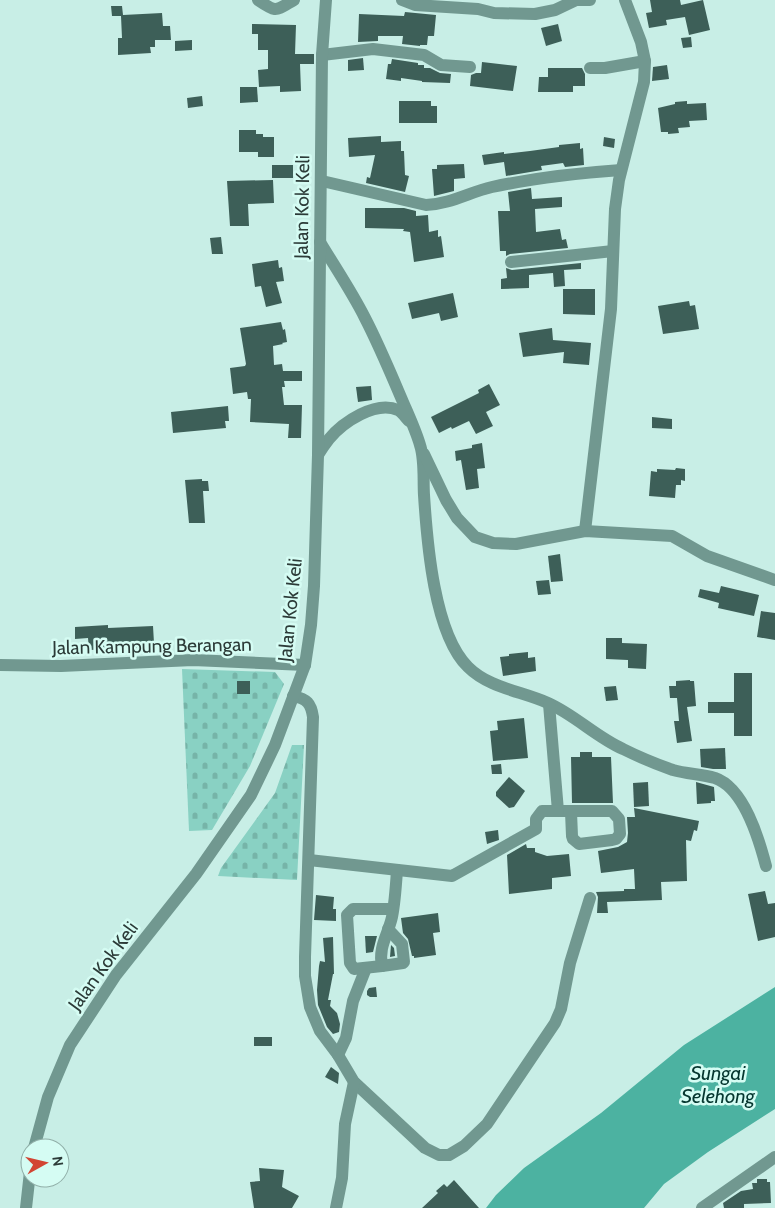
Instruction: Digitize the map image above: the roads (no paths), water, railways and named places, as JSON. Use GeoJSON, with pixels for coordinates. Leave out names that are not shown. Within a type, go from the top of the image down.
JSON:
{"type":"FeatureCollection","features":[{"type":"Feature","properties":{"kind":"street"},"geometry":{"type":"LineString","coordinates":[[258,0],[270,9],[281,8],[294,0]]}},
{"type":"Feature","properties":{"kind":"street","name":"Jalan Kok Keli"},"geometry":{"type":"LineString","coordinates":[[37,1138],[48,1097],[70,1045],[116,975],[196,874],[251,795],[275,745],[305,666],[314,586],[318,455],[322,55],[326,0]]}},
{"type":"Feature","properties":{"kind":"street"},"geometry":{"type":"LineString","coordinates":[[402,0],[415,5],[478,9],[494,13],[530,14],[555,10],[576,0],[590,0]]}},
{"type":"Feature","properties":{"kind":"street"},"geometry":{"type":"LineString","coordinates":[[585,531],[611,309],[615,209],[621,170],[644,82],[645,61],[641,42],[625,0]]}},
{"type":"Feature","properties":{"kind":"street"},"geometry":{"type":"LineString","coordinates":[[322,55],[373,49],[424,55],[441,65],[470,67]]}},
{"type":"Feature","properties":{"kind":"street"},"geometry":{"type":"LineString","coordinates":[[590,68],[605,68],[645,61]]}},
{"type":"Feature","properties":{"kind":"street"},"geometry":{"type":"LineString","coordinates":[[322,181],[426,205],[438,205],[491,187],[621,170]]}},
{"type":"Feature","properties":{"kind":"street"},"geometry":{"type":"LineString","coordinates":[[320,242],[364,316],[390,372],[420,446],[446,500],[457,518],[475,537],[494,543],[516,544],[585,531],[672,536],[707,556],[775,581]]}},
{"type":"Feature","properties":{"kind":"street"},"geometry":{"type":"LineString","coordinates":[[511,262],[613,251]]}},
{"type":"Feature","properties":{"kind":"street"},"geometry":{"type":"LineString","coordinates":[[318,455],[329,438],[342,426],[365,412],[384,407],[399,410],[411,422]]}},
{"type":"Feature","properties":{"kind":"street"},"geometry":{"type":"LineString","coordinates":[[420,446],[431,560],[441,614],[448,638],[455,652],[466,666],[489,683],[526,694],[549,704],[578,720],[624,750],[674,770],[716,778],[729,787],[739,800],[758,837],[766,866]]}},
{"type":"Feature","properties":{"kind":"street","name":"Jalan Kampung Berangan"},"geometry":{"type":"LineString","coordinates":[[0,664],[62,666],[193,660],[305,666]]}},
{"type":"Feature","properties":{"kind":"street"},"geometry":{"type":"LineString","coordinates":[[293,696],[304,698],[308,701],[312,707],[313,717],[305,976],[310,1007],[320,1031],[338,1055],[354,1082],[425,1148],[439,1155],[449,1155],[464,1146],[487,1124],[558,1017],[564,999],[570,963],[590,898]]}},
{"type":"Feature","properties":{"kind":"street"},"geometry":{"type":"LineString","coordinates":[[309,860],[452,876],[536,829],[536,819],[542,811],[564,812],[549,704]]}},
{"type":"Feature","properties":{"kind":"street"},"geometry":{"type":"LineString","coordinates":[[382,966],[380,954],[393,909],[398,870]]}},
{"type":"Feature","properties":{"kind":"street"},"geometry":{"type":"LineString","coordinates":[[388,929],[402,944],[404,962],[354,969],[350,963],[347,915],[353,909],[393,909]]}},
{"type":"Feature","properties":{"kind":"street"},"geometry":{"type":"LineString","coordinates":[[338,1055],[346,1038],[353,1001],[366,968]]}},
{"type":"Feature","properties":{"kind":"street"},"geometry":{"type":"LineString","coordinates":[[336,1208],[342,1178],[345,1124],[354,1082]]}},
{"type":"Feature","properties":{"kind":"street"},"geometry":{"type":"LineString","coordinates":[[702,1208],[775,1156]]}},
{"type":"Feature","properties":{"kind":"street"},"geometry":{"type":"LineString","coordinates":[[26,1208],[28,1188]]}},
{"type":"Feature","properties":{"kind":"water","name":"Sungai Selehong"},"geometry":{"type":"Polygon","coordinates":[[[775,987],[775,1109],[708,1152],[664,1184],[644,1208],[486,1208],[496,1195],[524,1168],[601,1113],[684,1045],[775,987]]]}}]}
